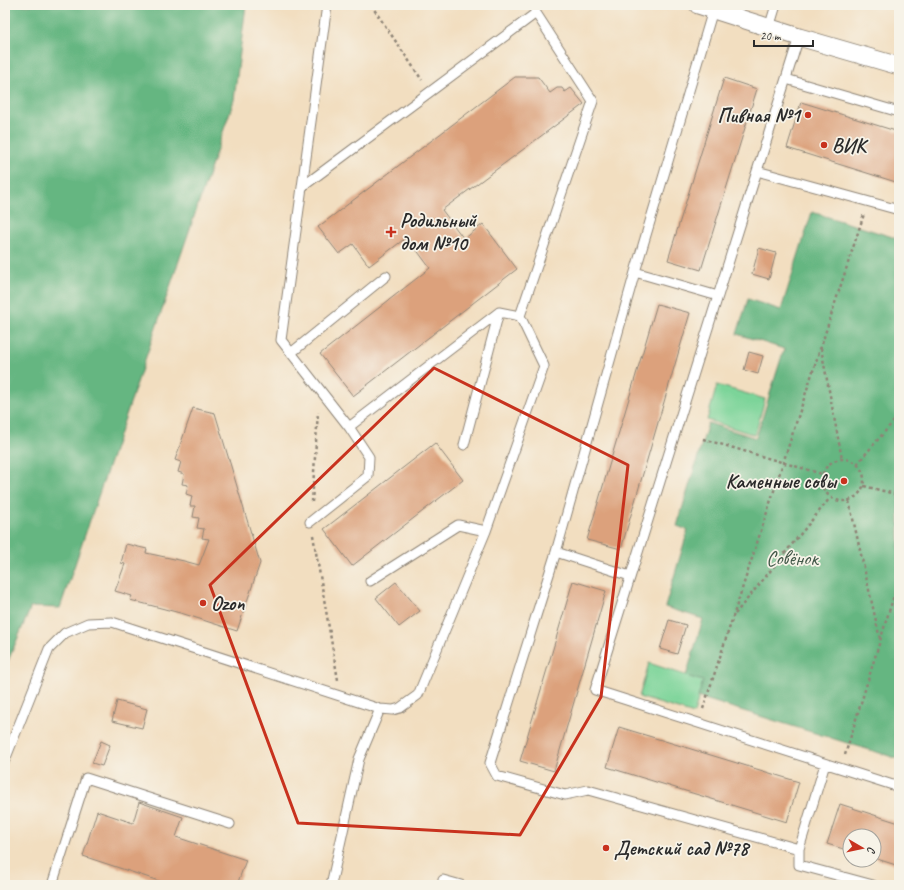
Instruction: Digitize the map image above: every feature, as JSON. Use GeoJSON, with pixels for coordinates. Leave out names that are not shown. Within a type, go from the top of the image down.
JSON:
{"type":"FeatureCollection","features":[{"type":"Feature","properties":{"kind":"street"},"geometry":{"type":"LineString","coordinates":[[706,7],[769,28],[899,66]]}},
{"type":"Feature","properties":{"kind":"lane"},"geometry":{"type":"LineString","coordinates":[[310,522],[368,476],[369,457],[349,427],[282,340],[327,5]]}},
{"type":"Feature","properties":{"kind":"lane"},"geometry":{"type":"LineString","coordinates":[[769,28],[776,5]]}},
{"type":"Feature","properties":{"kind":"lane"},"geometry":{"type":"LineString","coordinates":[[706,7],[635,272],[556,552],[490,763],[497,776],[566,795],[588,790],[799,849]]}},
{"type":"Feature","properties":{"kind":"lane"},"geometry":{"type":"LineString","coordinates":[[5,760],[49,649],[65,633],[88,623],[112,622],[380,709],[393,710],[400,708],[418,695],[486,530],[544,366],[520,316],[593,101],[534,9],[430,92],[302,187]]}},
{"type":"Feature","properties":{"kind":"lane"},"geometry":{"type":"LineString","coordinates":[[799,37],[595,690],[899,787]]}},
{"type":"Feature","properties":{"kind":"lane"},"geometry":{"type":"LineString","coordinates":[[786,79],[899,112]]}},
{"type":"Feature","properties":{"kind":"lane"},"geometry":{"type":"LineString","coordinates":[[757,171],[899,210]]}},
{"type":"Feature","properties":{"kind":"lane"},"geometry":{"type":"LineString","coordinates":[[635,272],[718,296]]}},
{"type":"Feature","properties":{"kind":"lane"},"geometry":{"type":"LineString","coordinates":[[291,353],[386,276]]}},
{"type":"Feature","properties":{"kind":"lane"},"geometry":{"type":"LineString","coordinates":[[349,427],[499,312],[520,316]]}},
{"type":"Feature","properties":{"kind":"lane"},"geometry":{"type":"LineString","coordinates":[[464,445],[499,312]]}},
{"type":"Feature","properties":{"kind":"lane"},"geometry":{"type":"LineString","coordinates":[[370,581],[458,525],[486,530]]}},
{"type":"Feature","properties":{"kind":"lane"},"geometry":{"type":"LineString","coordinates":[[556,552],[630,576]]}},
{"type":"Feature","properties":{"kind":"lane"},"geometry":{"type":"LineString","coordinates":[[331,885],[360,759],[380,709]]}},
{"type":"Feature","properties":{"kind":"lane"},"geometry":{"type":"LineString","coordinates":[[825,764],[799,849],[799,865],[873,885]]}},
{"type":"Feature","properties":{"kind":"lane"},"geometry":{"type":"LineString","coordinates":[[52,885],[86,778],[230,824]]}},
{"type":"Feature","properties":{"kind":"lane"},"geometry":{"type":"LineString","coordinates":[[442,880],[461,885]]}},
{"type":"Feature","properties":{"kind":"path"},"geometry":{"type":"LineString","coordinates":[[371,5],[430,92]]}},
{"type":"Feature","properties":{"kind":"path"},"geometry":{"type":"LineString","coordinates":[[698,723],[868,202]]}},
{"type":"Feature","properties":{"kind":"path"},"geometry":{"type":"LineString","coordinates":[[821,346],[842,459]]}},
{"type":"Feature","properties":{"kind":"path"},"geometry":{"type":"LineString","coordinates":[[320,390],[310,522],[341,696]]}},
{"type":"Feature","properties":{"kind":"path"},"geometry":{"type":"LineString","coordinates":[[857,464],[899,415]]}},
{"type":"Feature","properties":{"kind":"path"},"geometry":{"type":"LineString","coordinates":[[703,439],[822,474]]}},
{"type":"Feature","properties":{"kind":"path"},"geometry":{"type":"LineString","coordinates":[[842,459],[849,460],[857,464],[864,474],[864,486],[860,494],[849,501],[842,502],[830,498],[822,487],[822,474],[826,467],[831,462],[842,459]]}},
{"type":"Feature","properties":{"kind":"path"},"geometry":{"type":"LineString","coordinates":[[864,486],[899,495]]}},
{"type":"Feature","properties":{"kind":"path"},"geometry":{"type":"LineString","coordinates":[[734,615],[830,498]]}},
{"type":"Feature","properties":{"kind":"path"},"geometry":{"type":"LineString","coordinates":[[849,501],[880,641]]}},
{"type":"Feature","properties":{"kind":"path"},"geometry":{"type":"LineString","coordinates":[[841,769],[899,579]]}},
{"type":"Feature","properties":{"kind":"highlighted area"},"geometry":{"type":"Polygon","coordinates":[[[434,368],[628,465],[601,697],[520,835],[298,823],[210,585],[434,368]]]}},
{"type":"Feature","properties":{"kind":"green space"},"geometry":{"type":"Polygon","coordinates":[[[5,5],[246,5],[234,100],[60,608],[31,607],[5,668],[5,5]]]}},
{"type":"Feature","properties":{"kind":"green space","name":"Совёнок"},"geometry":{"type":"Polygon","coordinates":[[[812,212],[899,239],[899,759],[698,697],[703,681],[686,676],[703,619],[665,607],[688,530],[677,526],[708,423],[756,438],[784,349],[737,334],[748,299],[781,310],[812,212]]]}},
{"type":"Feature","properties":{"kind":"green space"},"geometry":{"type":"Polygon","coordinates":[[[717,385],[765,399],[755,435],[707,420],[717,385]]]}},
{"type":"Feature","properties":{"kind":"green space"},"geometry":{"type":"Polygon","coordinates":[[[649,663],[703,681],[694,714],[639,697],[649,663]]]}},
{"type":"Feature","properties":{"kind":"building","name":"Родильный дом №10"},"geometry":{"type":"Polygon","coordinates":[[[515,77],[538,77],[550,93],[557,88],[562,88],[565,92],[571,88],[584,104],[442,210],[464,239],[483,224],[517,269],[353,396],[320,354],[430,268],[407,237],[369,266],[353,244],[339,254],[318,227],[515,77]]]}},
{"type":"Feature","properties":{"kind":"building"},"geometry":{"type":"Polygon","coordinates":[[[724,78],[757,89],[701,270],[668,260],[724,78]]]}},
{"type":"Feature","properties":{"kind":"building"},"geometry":{"type":"Polygon","coordinates":[[[801,102],[899,132],[899,183],[787,148],[801,102]]]}},
{"type":"Feature","properties":{"kind":"building"},"geometry":{"type":"Polygon","coordinates":[[[759,248],[776,253],[769,279],[752,274],[759,248]]]}},
{"type":"Feature","properties":{"kind":"building"},"geometry":{"type":"Polygon","coordinates":[[[657,304],[690,313],[621,549],[587,540],[657,304]]]}},
{"type":"Feature","properties":{"kind":"building"},"geometry":{"type":"Polygon","coordinates":[[[749,352],[763,356],[758,374],[744,370],[749,352]]]}},
{"type":"Feature","properties":{"kind":"building"},"geometry":{"type":"Polygon","coordinates":[[[193,408],[215,413],[260,563],[237,631],[184,614],[130,600],[132,596],[115,591],[125,564],[121,563],[126,544],[147,549],[146,553],[199,565],[209,539],[202,538],[204,529],[197,528],[199,518],[193,517],[195,506],[190,506],[192,496],[186,494],[188,485],[182,484],[184,474],[178,472],[181,462],[175,460],[193,408]]]}},
{"type":"Feature","properties":{"kind":"building"},"geometry":{"type":"Polygon","coordinates":[[[435,443],[463,480],[352,566],[324,529],[435,443]]]}},
{"type":"Feature","properties":{"kind":"building"},"geometry":{"type":"Polygon","coordinates":[[[573,581],[606,591],[554,771],[520,761],[573,581]]]}},
{"type":"Feature","properties":{"kind":"building"},"geometry":{"type":"Polygon","coordinates":[[[396,582],[420,611],[399,627],[376,598],[396,582]]]}},
{"type":"Feature","properties":{"kind":"building"},"geometry":{"type":"Polygon","coordinates":[[[669,620],[686,625],[677,654],[660,649],[669,620]]]}},
{"type":"Feature","properties":{"kind":"building"},"geometry":{"type":"Polygon","coordinates":[[[117,701],[147,709],[142,728],[112,721],[117,701]]]}},
{"type":"Feature","properties":{"kind":"building"},"geometry":{"type":"Polygon","coordinates":[[[619,727],[799,782],[787,822],[607,767],[619,727]]]}},
{"type":"Feature","properties":{"kind":"building"},"geometry":{"type":"Polygon","coordinates":[[[101,741],[110,745],[102,766],[92,763],[101,741]]]}},
{"type":"Feature","properties":{"kind":"building"},"geometry":{"type":"Polygon","coordinates":[[[139,802],[183,817],[176,837],[246,860],[237,885],[171,885],[83,856],[97,811],[133,823],[139,802]]]}},
{"type":"Feature","properties":{"kind":"building"},"geometry":{"type":"Polygon","coordinates":[[[840,804],[899,823],[899,866],[882,861],[882,828],[842,828],[842,849],[827,844],[840,804]]]}},
{"type":"Feature","properties":{"kind":"place","name":"Пивная №1"},"geometry":{"type":"Point","coordinates":[808,115]}},
{"type":"Feature","properties":{"kind":"place","name":"ВИК"},"geometry":{"type":"Point","coordinates":[824,145]}},
{"type":"Feature","properties":{"kind":"place","name":"Родильный дом №10"},"geometry":{"type":"Point","coordinates":[391,232]}},
{"type":"Feature","properties":{"kind":"place","name":"Каменные совы"},"geometry":{"type":"Point","coordinates":[844,481]}},
{"type":"Feature","properties":{"kind":"place","name":"Ozon"},"geometry":{"type":"Point","coordinates":[203,603]}},
{"type":"Feature","properties":{"kind":"place","name":"Детский сад №78"},"geometry":{"type":"Point","coordinates":[606,848]}}]}
